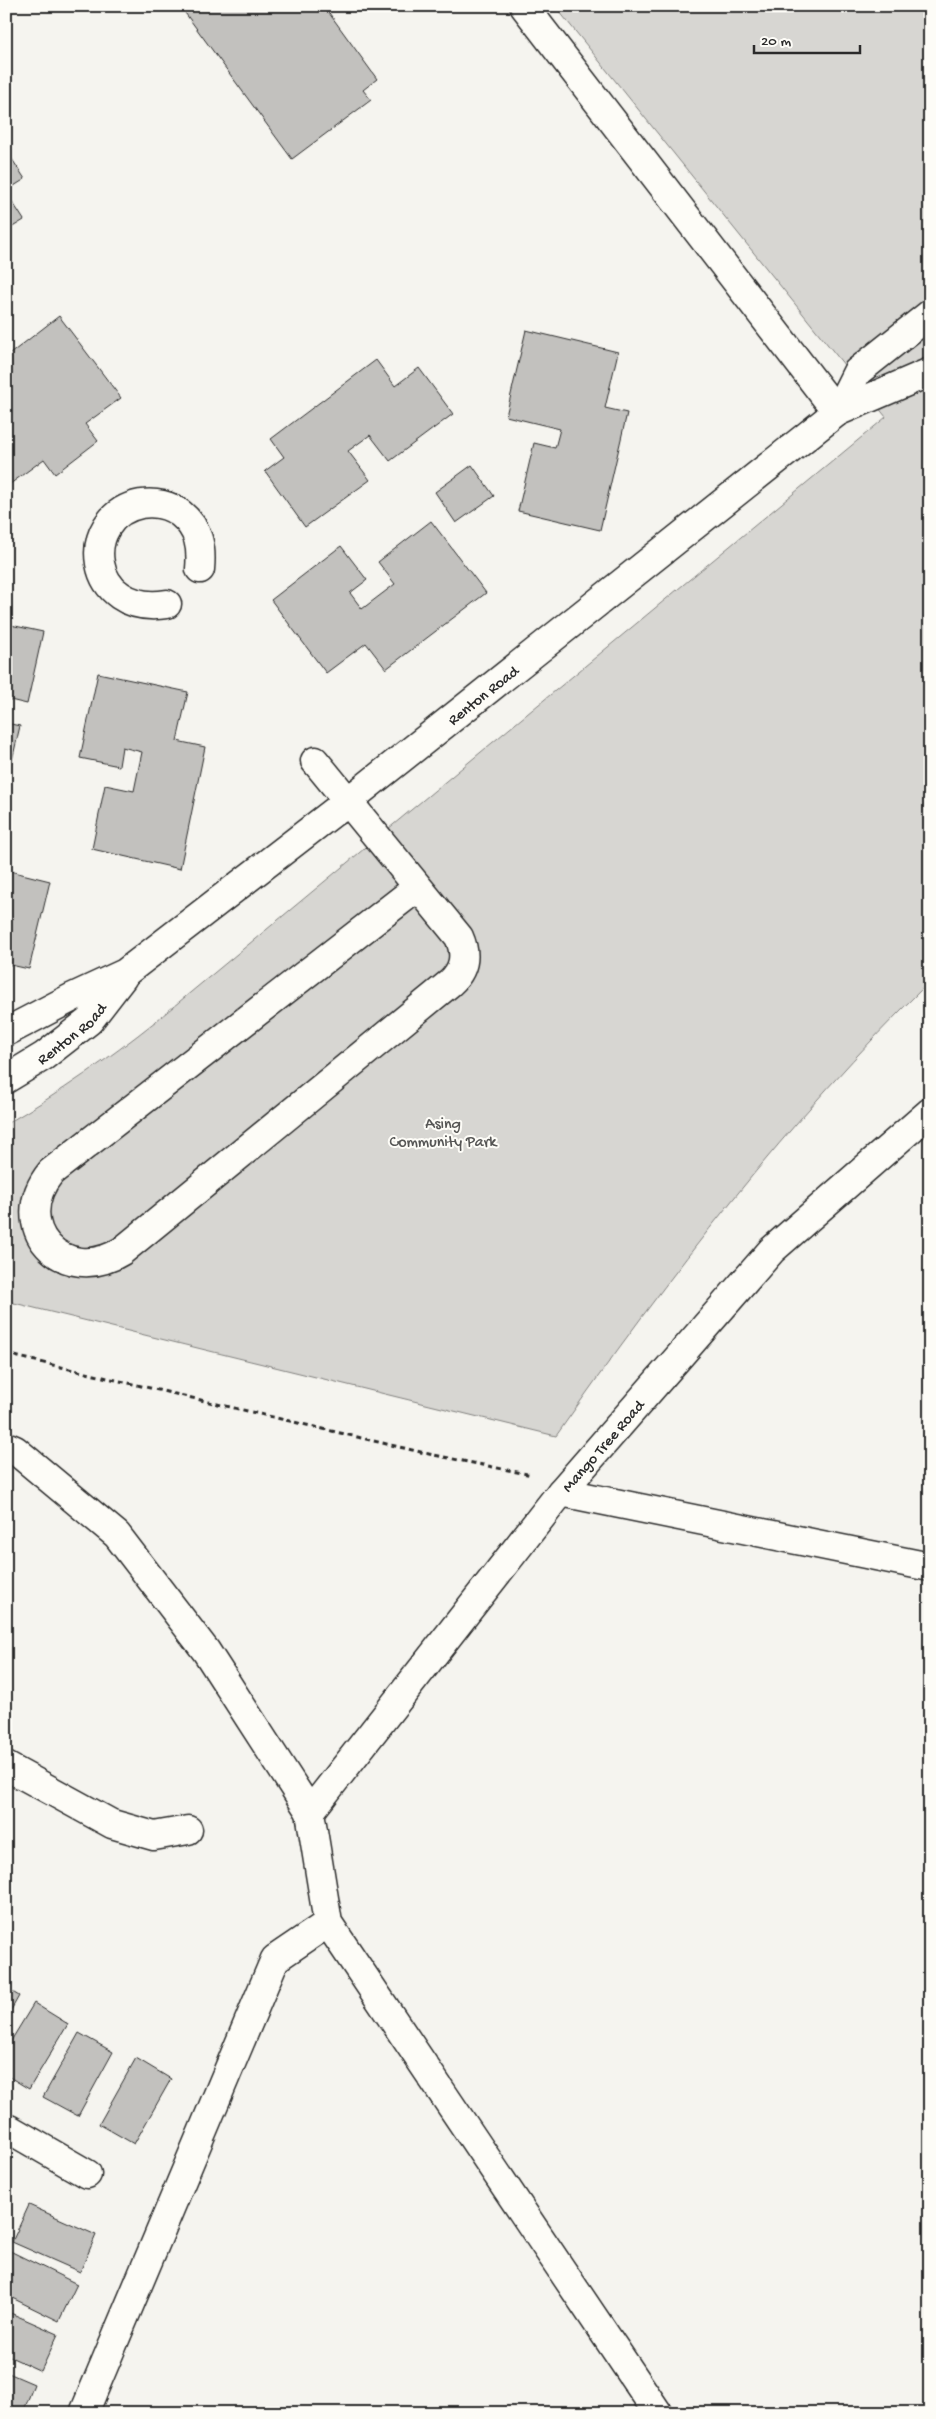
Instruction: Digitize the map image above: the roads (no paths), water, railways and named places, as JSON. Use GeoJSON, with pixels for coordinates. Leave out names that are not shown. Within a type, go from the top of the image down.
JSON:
{"type":"FeatureCollection","features":[{"type":"Feature","properties":{"kind":"street"},"geometry":{"type":"LineString","coordinates":[[524,6],[837,412]]}},
{"type":"Feature","properties":{"kind":"street"},"geometry":{"type":"LineString","coordinates":[[837,412],[857,372],[930,314]]}},
{"type":"Feature","properties":{"kind":"street"},"geometry":{"type":"LineString","coordinates":[[837,412],[930,372]]}},
{"type":"Feature","properties":{"kind":"street","name":"Renton Road"},"geometry":{"type":"LineString","coordinates":[[6,1032],[73,997],[125,974],[348,801],[837,412]]}},
{"type":"Feature","properties":{"kind":"street"},"geometry":{"type":"LineString","coordinates":[[168,604],[152,606],[136,604],[122,597],[110,586],[102,572],[99,556],[101,540],[108,526],[119,514],[133,506],[148,503],[165,505],[179,512],[191,523],[198,538],[202,554],[200,569]]}},
{"type":"Feature","properties":{"kind":"street"},"geometry":{"type":"LineString","coordinates":[[315,761],[459,937],[463,947],[462,967],[457,977],[122,1251],[109,1259],[94,1263],[64,1258],[52,1250],[43,1238],[37,1225],[34,1211],[36,1197],[42,1184],[51,1172],[418,887]]}},
{"type":"Feature","properties":{"kind":"street","name":"Renton Road"},"geometry":{"type":"LineString","coordinates":[[6,1079],[44,1056],[89,1021],[125,974]]}},
{"type":"Feature","properties":{"kind":"street","name":"Mango Tree Road"},"geometry":{"type":"LineString","coordinates":[[310,1812],[565,1488],[772,1250],[930,1112]]}},
{"type":"Feature","properties":{"kind":"street"},"geometry":{"type":"LineString","coordinates":[[6,1446],[15,1450],[117,1535],[206,1651],[310,1812],[328,1923],[658,2413]]}},
{"type":"Feature","properties":{"kind":"street"},"geometry":{"type":"LineString","coordinates":[[565,1488],[930,1567]]}},
{"type":"Feature","properties":{"kind":"street"},"geometry":{"type":"LineString","coordinates":[[6,1766],[112,1824],[154,1836],[188,1830]]}},
{"type":"Feature","properties":{"kind":"street"},"geometry":{"type":"LineString","coordinates":[[84,2413],[275,1958],[328,1923]]}},
{"type":"Feature","properties":{"kind":"street"},"geometry":{"type":"LineString","coordinates":[[7,2130],[87,2174]]}},
{"type":"Feature","properties":{"kind":"park label","name":"Asing Community Park"},"geometry":{"type":"Point","coordinates":[443,1131]}}]}
